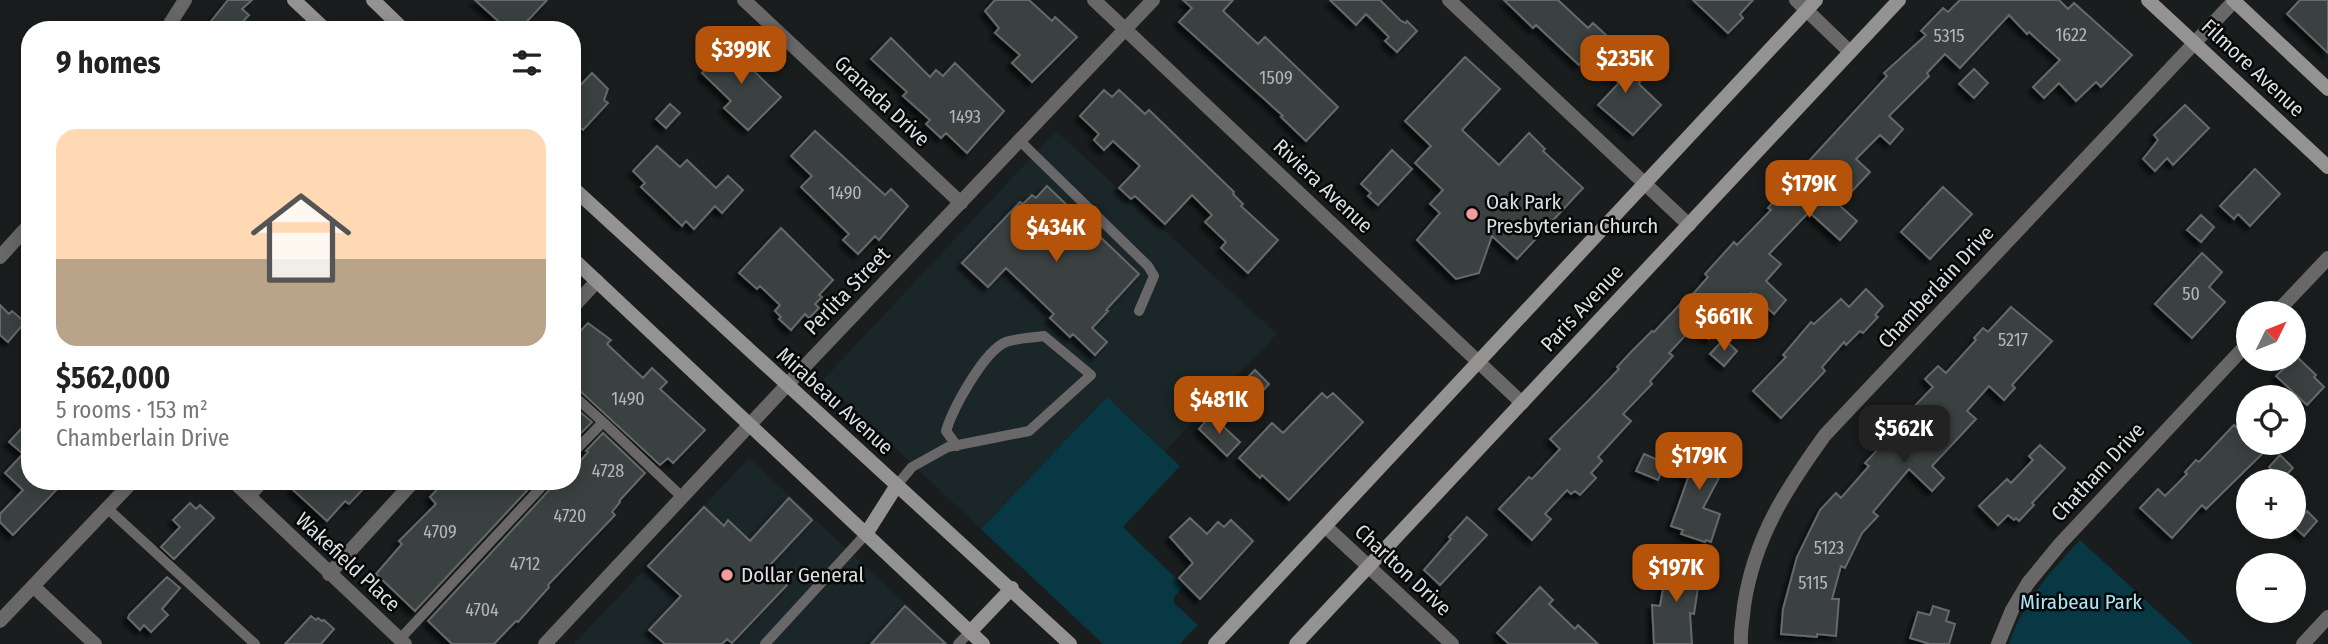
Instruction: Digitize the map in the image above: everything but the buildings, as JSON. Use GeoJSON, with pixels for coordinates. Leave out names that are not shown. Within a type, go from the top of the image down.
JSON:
{"type":"FeatureCollection","features":[{"type":"Feature","properties":{"kind":"street"},"geometry":{"type":"LineString","coordinates":[[172,21],[185,0]]}},
{"type":"Feature","properties":{"kind":"street"},"geometry":{"type":"LineString","coordinates":[[294,0],[316,21]]}},
{"type":"Feature","properties":{"kind":"street"},"geometry":{"type":"LineString","coordinates":[[373,0],[395,21]]}},
{"type":"Feature","properties":{"kind":"street","name":"Granada Drive"},"geometry":{"type":"LineString","coordinates":[[744,0],[961,203]]}},
{"type":"Feature","properties":{"kind":"street","name":"Riviera Avenue"},"geometry":{"type":"LineString","coordinates":[[1094,0],[1522,403]]}},
{"type":"Feature","properties":{"kind":"street","name":"Perlita Street"},"geometry":{"type":"LineString","coordinates":[[545,644],[1153,0]]}},
{"type":"Feature","properties":{"kind":"street"},"geometry":{"type":"LineString","coordinates":[[1449,0],[1689,225]]}},
{"type":"Feature","properties":{"kind":"street","name":"Paris Avenue"},"geometry":{"type":"LineString","coordinates":[[1296,644],[1899,0]]}},
{"type":"Feature","properties":{"kind":"street","name":"Filmore Avenue"},"geometry":{"type":"LineString","coordinates":[[2148,0],[2328,167]]}},
{"type":"Feature","properties":{"kind":"street","name":"Filmore Avenue"},"geometry":{"type":"LineString","coordinates":[[2234,0],[2328,89]]}},
{"type":"Feature","properties":{"kind":"street","name":"Chamberlain Drive"},"geometry":{"type":"LineString","coordinates":[[1741,644],[1748,579],[1765,530],[1794,478],[1825,435],[2234,0]]}},
{"type":"Feature","properties":{"kind":"street"},"geometry":{"type":"LineString","coordinates":[[1806,3],[1850,52]]}},
{"type":"Feature","properties":{"kind":"street","name":"Paris Avenue"},"geometry":{"type":"LineString","coordinates":[[1215,644],[1645,183],[1806,3]]}},
{"type":"Feature","properties":{"kind":"street","name":"Mirabeau Avenue"},"geometry":{"type":"LineString","coordinates":[[581,195],[1070,644]]}},
{"type":"Feature","properties":{"kind":"street"},"geometry":{"type":"LineString","coordinates":[[0,257],[21,234]]}},
{"type":"Feature","properties":{"kind":"street"},"geometry":{"type":"LineString","coordinates":[[2287,301],[2328,258]]}},
{"type":"Feature","properties":{"kind":"street"},"geometry":{"type":"LineString","coordinates":[[581,266],[983,644]]}},
{"type":"Feature","properties":{"kind":"street"},"geometry":{"type":"LineString","coordinates":[[581,298],[597,281]]}},
{"type":"Feature","properties":{"kind":"street","name":"Chatham Drive"},"geometry":{"type":"LineString","coordinates":[[1998,644],[2011,610],[2044,563],[2236,356]]}},
{"type":"Feature","properties":{"kind":"street"},"geometry":{"type":"LineString","coordinates":[[866,534],[897,485]]}},
{"type":"Feature","properties":{"kind":"street"},"geometry":{"type":"LineString","coordinates":[[0,621],[124,490]]}},
{"type":"Feature","properties":{"kind":"street","name":"Wakefield Place"},"geometry":{"type":"LineString","coordinates":[[242,490],[402,642]]}},
{"type":"Feature","properties":{"kind":"street"},"geometry":{"type":"LineString","coordinates":[[329,574],[406,490]]}},
{"type":"Feature","properties":{"kind":"street","name":"Charlton Drive"},"geometry":{"type":"LineString","coordinates":[[1325,526],[1452,644]]}},
{"type":"Feature","properties":{"kind":"street"},"geometry":{"type":"LineString","coordinates":[[33,586],[96,644]]}},
{"type":"Feature","properties":{"kind":"street"},"geometry":{"type":"LineString","coordinates":[[970,632],[1012,589]]}},
{"type":"Feature","properties":{"kind":"street"},"geometry":{"type":"LineString","coordinates":[[2303,644],[2328,617]]}},
{"type":"Feature","properties":{"kind":"lane"},"geometry":{"type":"LineString","coordinates":[[1020,141],[1148,266],[1154,276],[1139,310]]}},
{"type":"Feature","properties":{"kind":"lane"},"geometry":{"type":"LineString","coordinates":[[897,485],[912,467],[948,447],[957,446],[1029,431],[1091,375],[1044,336],[1004,343],[969,382],[951,416],[946,431],[957,446]]}},
{"type":"Feature","properties":{"kind":"lane"},"geometry":{"type":"LineString","coordinates":[[581,402],[682,497]]}},
{"type":"Feature","properties":{"kind":"lane"},"geometry":{"type":"LineString","coordinates":[[581,445],[603,422]]}},
{"type":"Feature","properties":{"kind":"lane"},"geometry":{"type":"LineString","coordinates":[[250,498],[257,490]]}},
{"type":"Feature","properties":{"kind":"lane"},"geometry":{"type":"LineString","coordinates":[[402,642],[539,490]]}},
{"type":"Feature","properties":{"kind":"lane"},"geometry":{"type":"LineString","coordinates":[[107,508],[255,644]]}},
{"type":"Feature","properties":{"kind":"lane"},"geometry":{"type":"LineString","coordinates":[[765,644],[866,534]]}},
{"type":"Feature","properties":{"kind":"lane"},"geometry":{"type":"LineString","coordinates":[[958,644],[970,632]]}},
{"type":"Feature","properties":{"kind":"shaded area"},"geometry":{"type":"Polygon","coordinates":[[[1056,131],[1277,334],[1165,451],[1107,397],[981,529],[823,380],[1056,131]]]}},
{"type":"Feature","properties":{"kind":"shaded area"},"geometry":{"type":"Polygon","coordinates":[[[749,458],[949,644],[574,644],[749,458]]]}},
{"type":"Feature","properties":{"kind":"green space"},"geometry":{"type":"Polygon","coordinates":[[[1107,397],[1180,466],[1123,527],[1184,586],[1174,597],[1174,603],[1198,625],[1180,644],[1103,644],[981,529],[1107,397]]]}},
{"type":"Feature","properties":{"kind":"green space","name":"Mirabeau Park"},"geometry":{"type":"Polygon","coordinates":[[[2080,540],[2193,644],[2009,644],[2030,601],[2080,540]]]}},
{"type":"Feature","properties":{"kind":"place","name":"Oak Park Presbyterian Church"},"geometry":{"type":"Point","coordinates":[1472,214]}},
{"type":"Feature","properties":{"kind":"place","name":"Dollar General"},"geometry":{"type":"Point","coordinates":[727,575]}}]}
